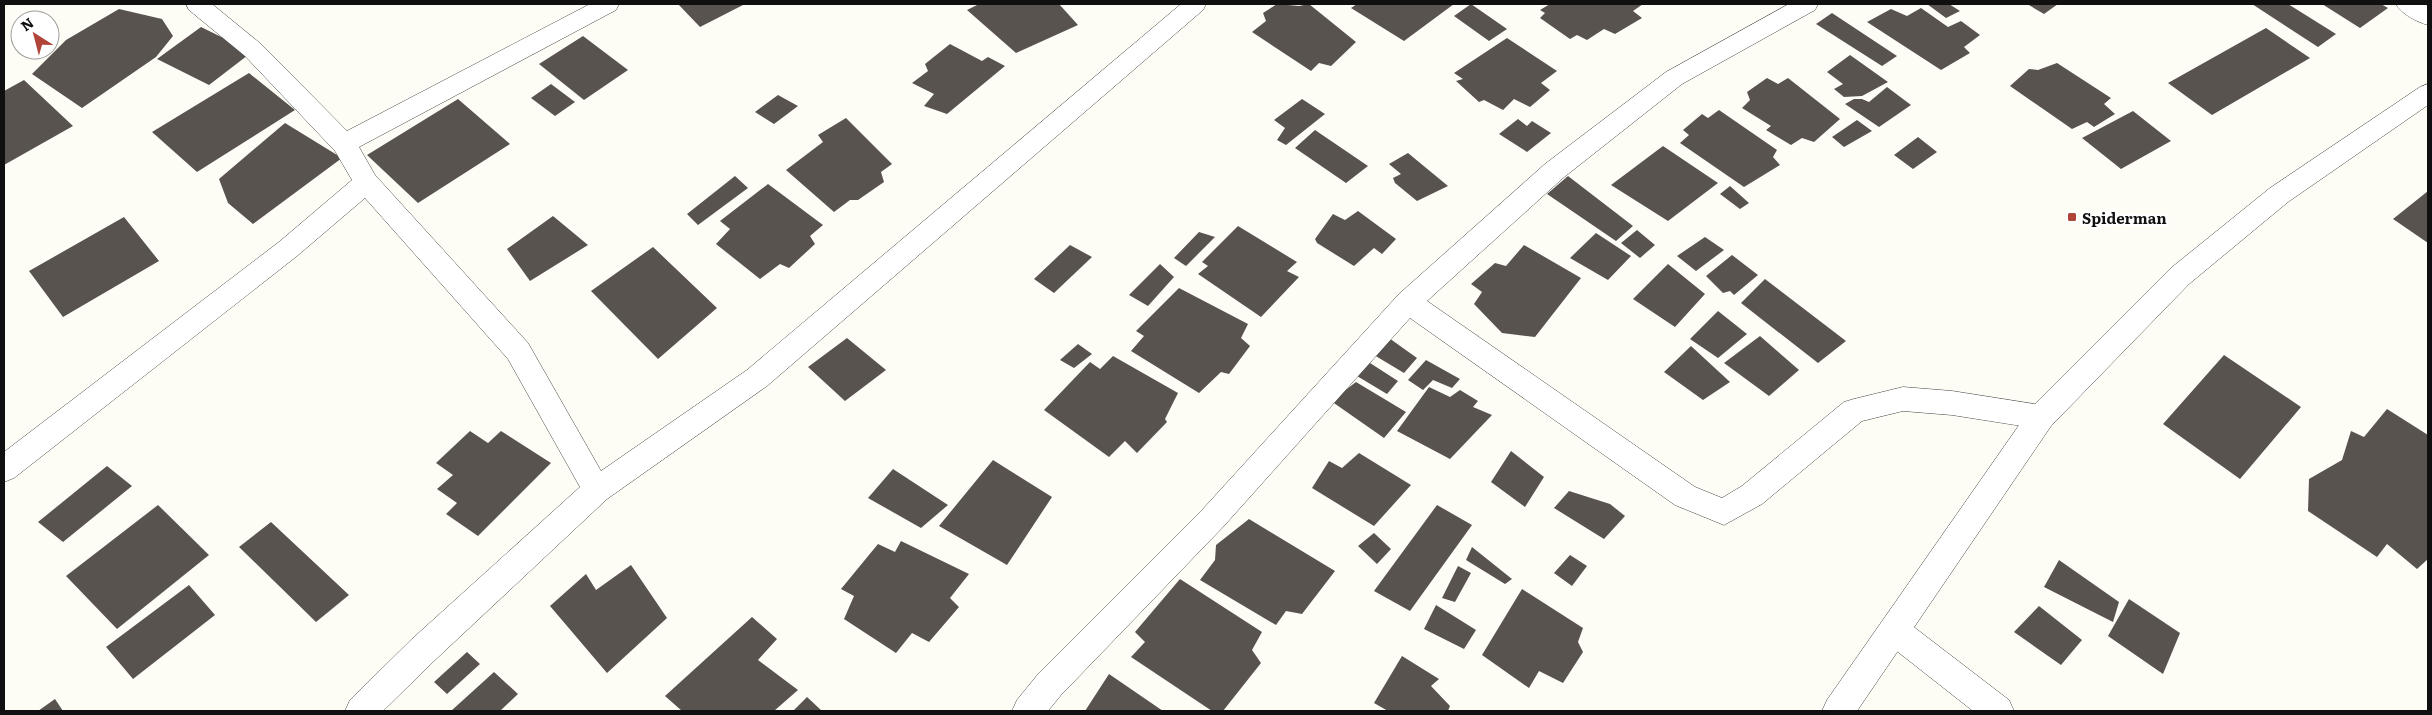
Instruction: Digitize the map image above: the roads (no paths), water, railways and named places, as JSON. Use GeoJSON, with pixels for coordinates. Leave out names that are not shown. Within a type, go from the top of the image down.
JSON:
{"type":"FeatureCollection","features":[{"type":"Feature","properties":{"kind":"street"},"geometry":{"type":"LineString","coordinates":[[197,4],[253,50],[344,144],[366,182],[518,351],[597,490]]}},
{"type":"Feature","properties":{"kind":"street"},"geometry":{"type":"LineString","coordinates":[[344,144],[608,4]]}},
{"type":"Feature","properties":{"kind":"street"},"geometry":{"type":"LineString","coordinates":[[361,711],[423,650],[597,490],[757,378],[1195,4]]}},
{"type":"Feature","properties":{"kind":"street"},"geometry":{"type":"LineString","coordinates":[[1028,711],[1050,684],[1213,518],[1408,302],[1440,271],[1554,172],[1674,78],[1807,4]]}},
{"type":"Feature","properties":{"kind":"street"},"geometry":{"type":"LineString","coordinates":[[2407,4],[2428,17]]}},
{"type":"Feature","properties":{"kind":"street"},"geometry":{"type":"LineString","coordinates":[[1838,711],[2041,417],[2180,276],[2279,195],[2428,93]]}},
{"type":"Feature","properties":{"kind":"street"},"geometry":{"type":"LineString","coordinates":[[4,469],[288,249],[366,182]]}},
{"type":"Feature","properties":{"kind":"street"},"geometry":{"type":"LineString","coordinates":[[1408,302],[1685,496],[1724,512],[1752,495],[1854,412],[1902,399],[1952,403],[2041,417]]}},
{"type":"Feature","properties":{"kind":"street"},"geometry":{"type":"LineString","coordinates":[[1895,630],[1998,711]]}},
{"type":"Feature","properties":{"kind":"place","name":"Spiderman"},"geometry":{"type":"Point","coordinates":[2072,217]}}]}
